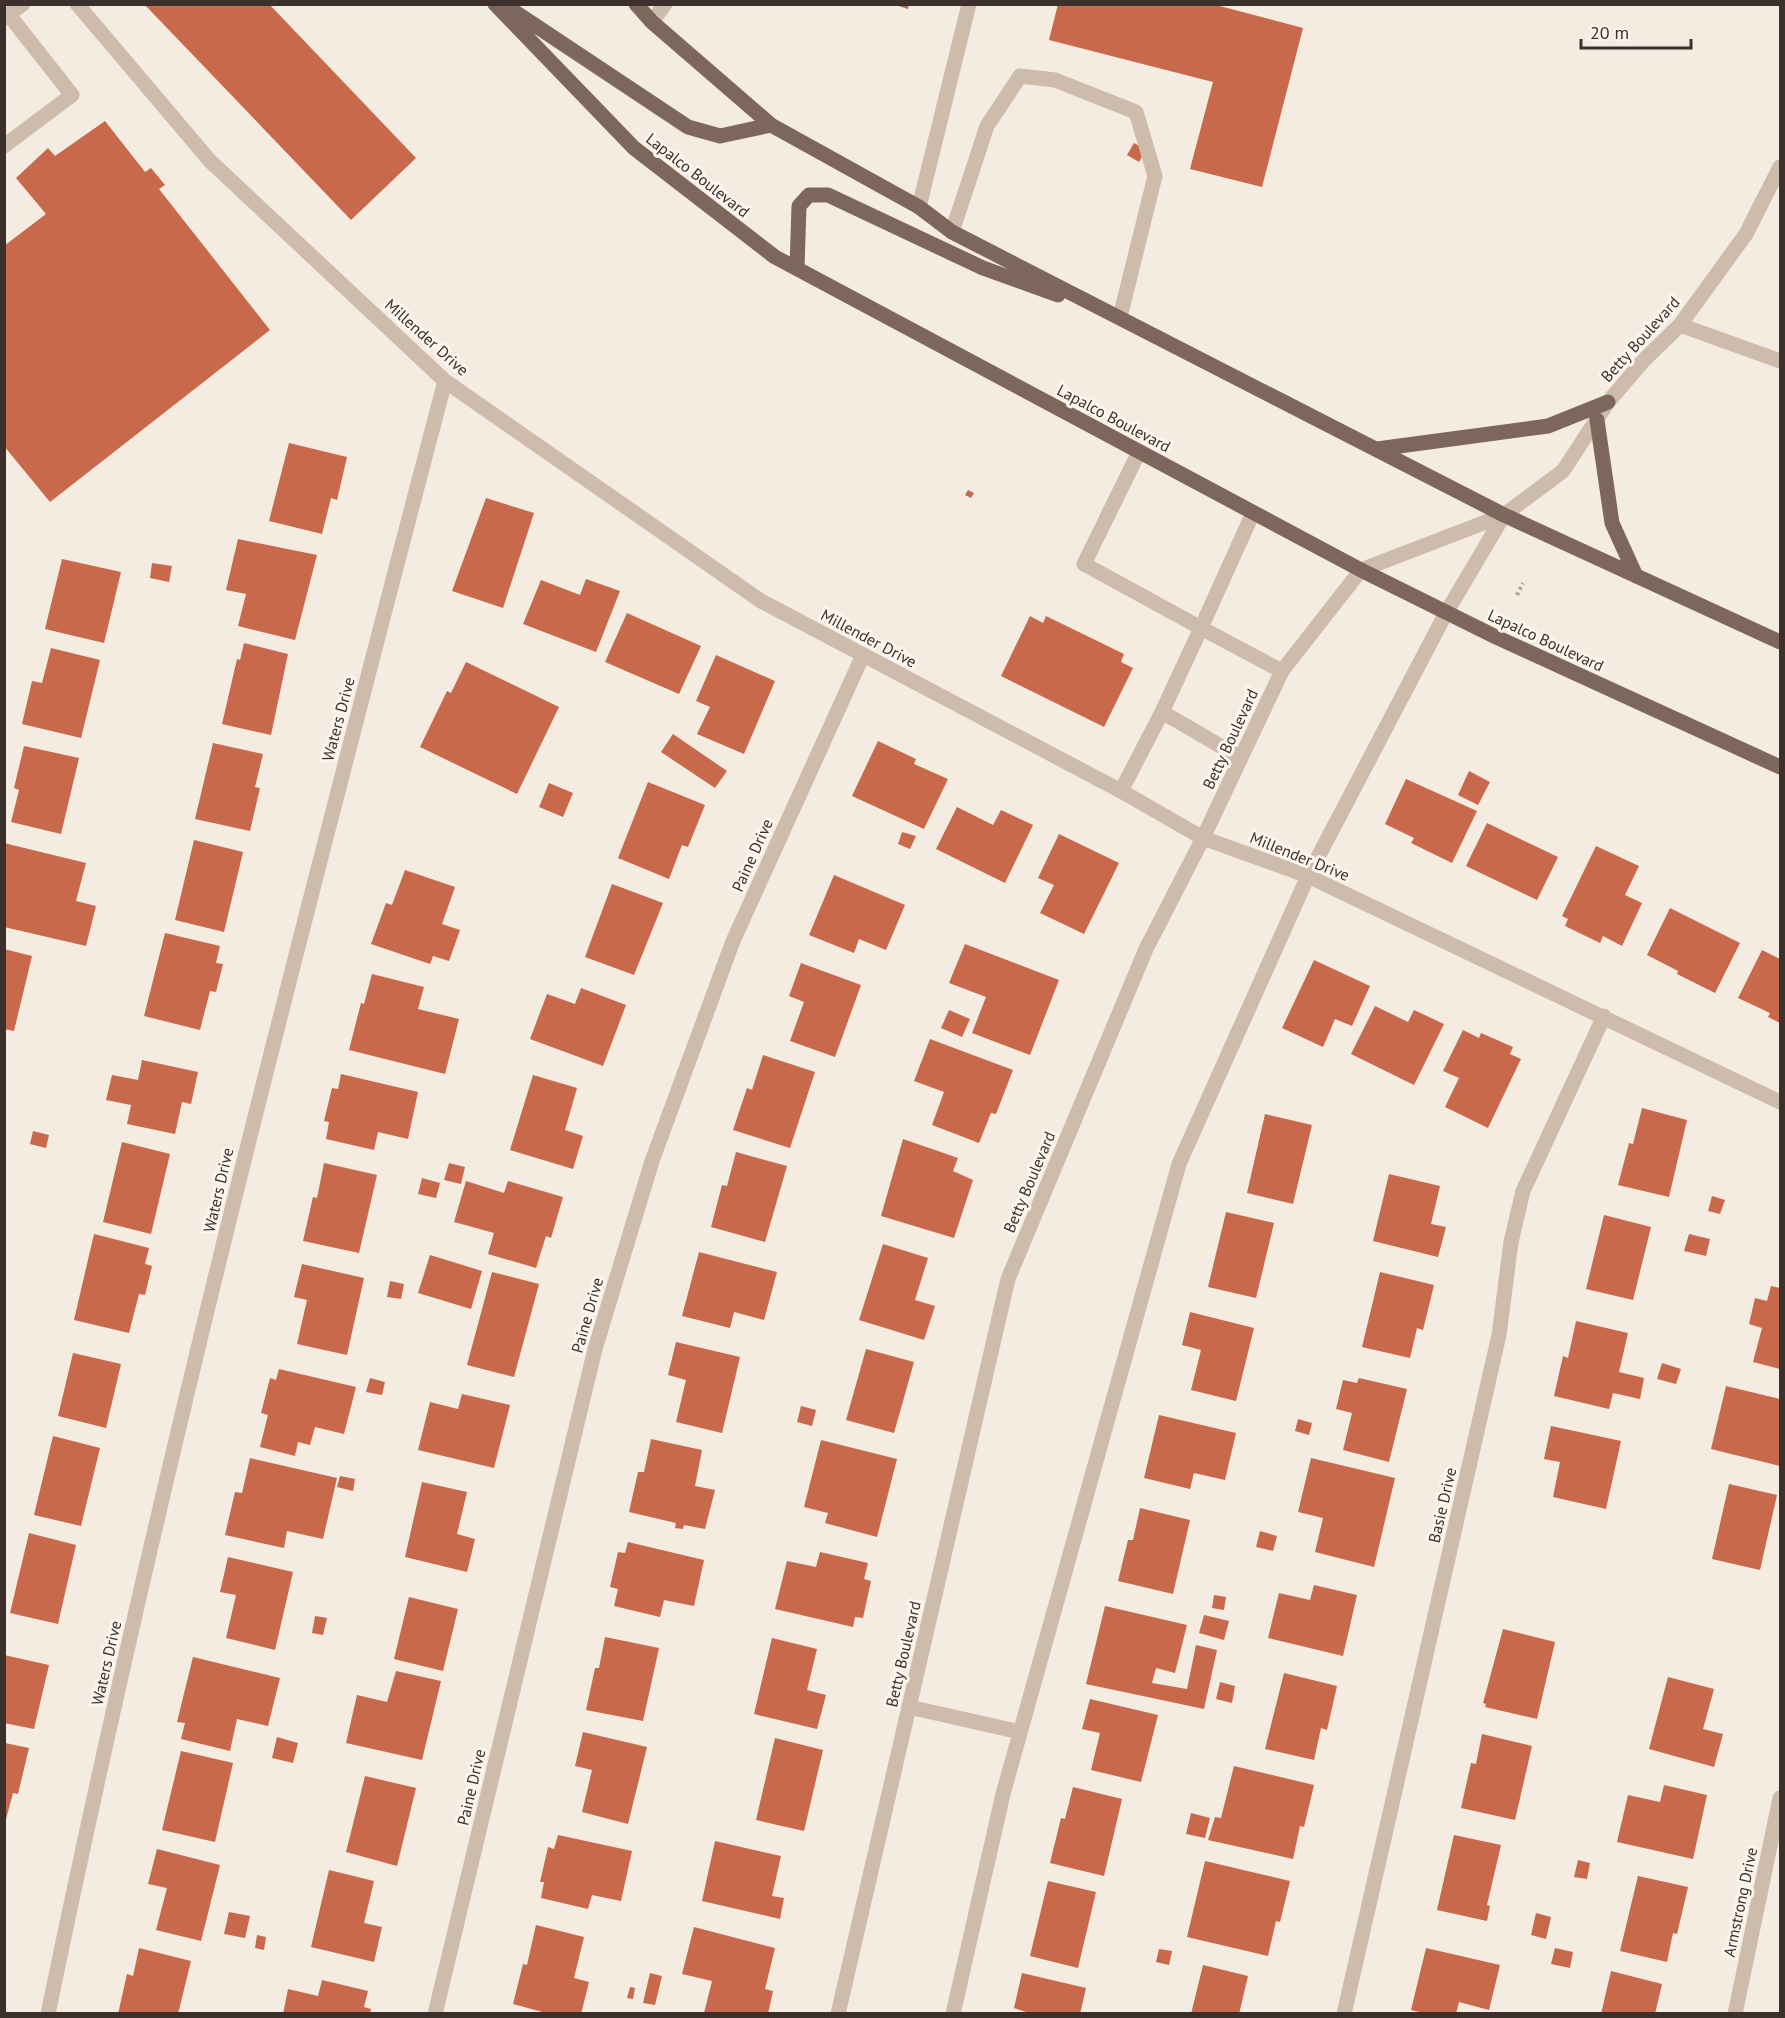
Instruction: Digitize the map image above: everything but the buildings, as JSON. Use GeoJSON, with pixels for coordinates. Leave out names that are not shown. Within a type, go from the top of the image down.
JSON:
{"type":"FeatureCollection","features":[{"type":"Feature","properties":{"kind":"main road","name":"Lapalco Boulevard"},"geometry":{"type":"LineString","coordinates":[[495,4],[634,148],[776,257],[1361,570],[1446,613],[1779,766]]}},
{"type":"Feature","properties":{"kind":"main road"},"geometry":{"type":"LineString","coordinates":[[504,4],[688,127],[720,136],[771,124]]}},
{"type":"Feature","properties":{"kind":"main road"},"geometry":{"type":"LineString","coordinates":[[636,4],[652,22],[771,124],[919,207],[952,232],[1504,515],[1780,642]]}},
{"type":"Feature","properties":{"kind":"main road"},"geometry":{"type":"LineString","coordinates":[[797,268],[799,206],[809,195],[828,195],[983,268],[1120,317]]}},
{"type":"Feature","properties":{"kind":"main road"},"geometry":{"type":"LineString","coordinates":[[1377,449],[1548,426],[1608,402]]}},
{"type":"Feature","properties":{"kind":"main road"},"geometry":{"type":"LineString","coordinates":[[1597,420],[1611,523],[1636,576]]}},
{"type":"Feature","properties":{"kind":"street"},"geometry":{"type":"LineString","coordinates":[[4,146],[72,95],[7,17],[23,4]]}},
{"type":"Feature","properties":{"kind":"street","name":"Millender Drive"},"geometry":{"type":"LineString","coordinates":[[76,4],[210,160],[445,381],[761,601],[1121,791],[1203,838],[1308,876],[1780,1102]]}},
{"type":"Feature","properties":{"kind":"street"},"geometry":{"type":"LineString","coordinates":[[652,22],[665,4]]}},
{"type":"Feature","properties":{"kind":"street"},"geometry":{"type":"LineString","coordinates":[[919,207],[969,4]]}},
{"type":"Feature","properties":{"kind":"street"},"geometry":{"type":"LineString","coordinates":[[952,232],[987,126],[1020,76],[1055,80],[1136,112],[1155,176],[1120,317]]}},
{"type":"Feature","properties":{"kind":"street","name":"Betty Boulevard"},"geometry":{"type":"LineString","coordinates":[[838,2013],[1008,1279],[1146,949],[1203,838],[1282,671],[1361,570],[1504,515],[1563,471],[1608,402],[1644,360],[1680,325],[1746,234],[1780,167]]}},
{"type":"Feature","properties":{"kind":"street"},"geometry":{"type":"LineString","coordinates":[[1680,325],[1780,361]]}},
{"type":"Feature","properties":{"kind":"street","name":"Waters Drive"},"geometry":{"type":"LineString","coordinates":[[48,2013],[92,1796],[276,1025],[445,381]]}},
{"type":"Feature","properties":{"kind":"street"},"geometry":{"type":"LineString","coordinates":[[1139,452],[1084,564],[1282,671]]}},
{"type":"Feature","properties":{"kind":"street"},"geometry":{"type":"LineString","coordinates":[[1121,791],[1162,712],[1253,513]]}},
{"type":"Feature","properties":{"kind":"street","name":"Betty Boulevard"},"geometry":{"type":"LineString","coordinates":[[953,2013],[1003,1794],[1179,1164],[1308,876],[1446,613],[1504,515]]}},
{"type":"Feature","properties":{"kind":"street","name":"Paine Drive"},"geometry":{"type":"LineString","coordinates":[[435,2013],[595,1349],[652,1161],[733,941],[862,655]]}},
{"type":"Feature","properties":{"kind":"street"},"geometry":{"type":"LineString","coordinates":[[1162,712],[1241,758]]}},
{"type":"Feature","properties":{"kind":"street","name":"Basie Drive"},"geometry":{"type":"LineString","coordinates":[[1344,2013],[1499,1335],[1511,1242],[1523,1191],[1604,1016]]}},
{"type":"Feature","properties":{"kind":"street"},"geometry":{"type":"LineString","coordinates":[[909,1707],[1020,1732]]}},
{"type":"Feature","properties":{"kind":"street","name":"Armstrong Drive"},"geometry":{"type":"LineString","coordinates":[[1735,2013],[1780,1798]]}},
{"type":"Feature","properties":{"kind":"path"},"geometry":{"type":"LineString","coordinates":[[1518,595],[1523,583]]}}]}
